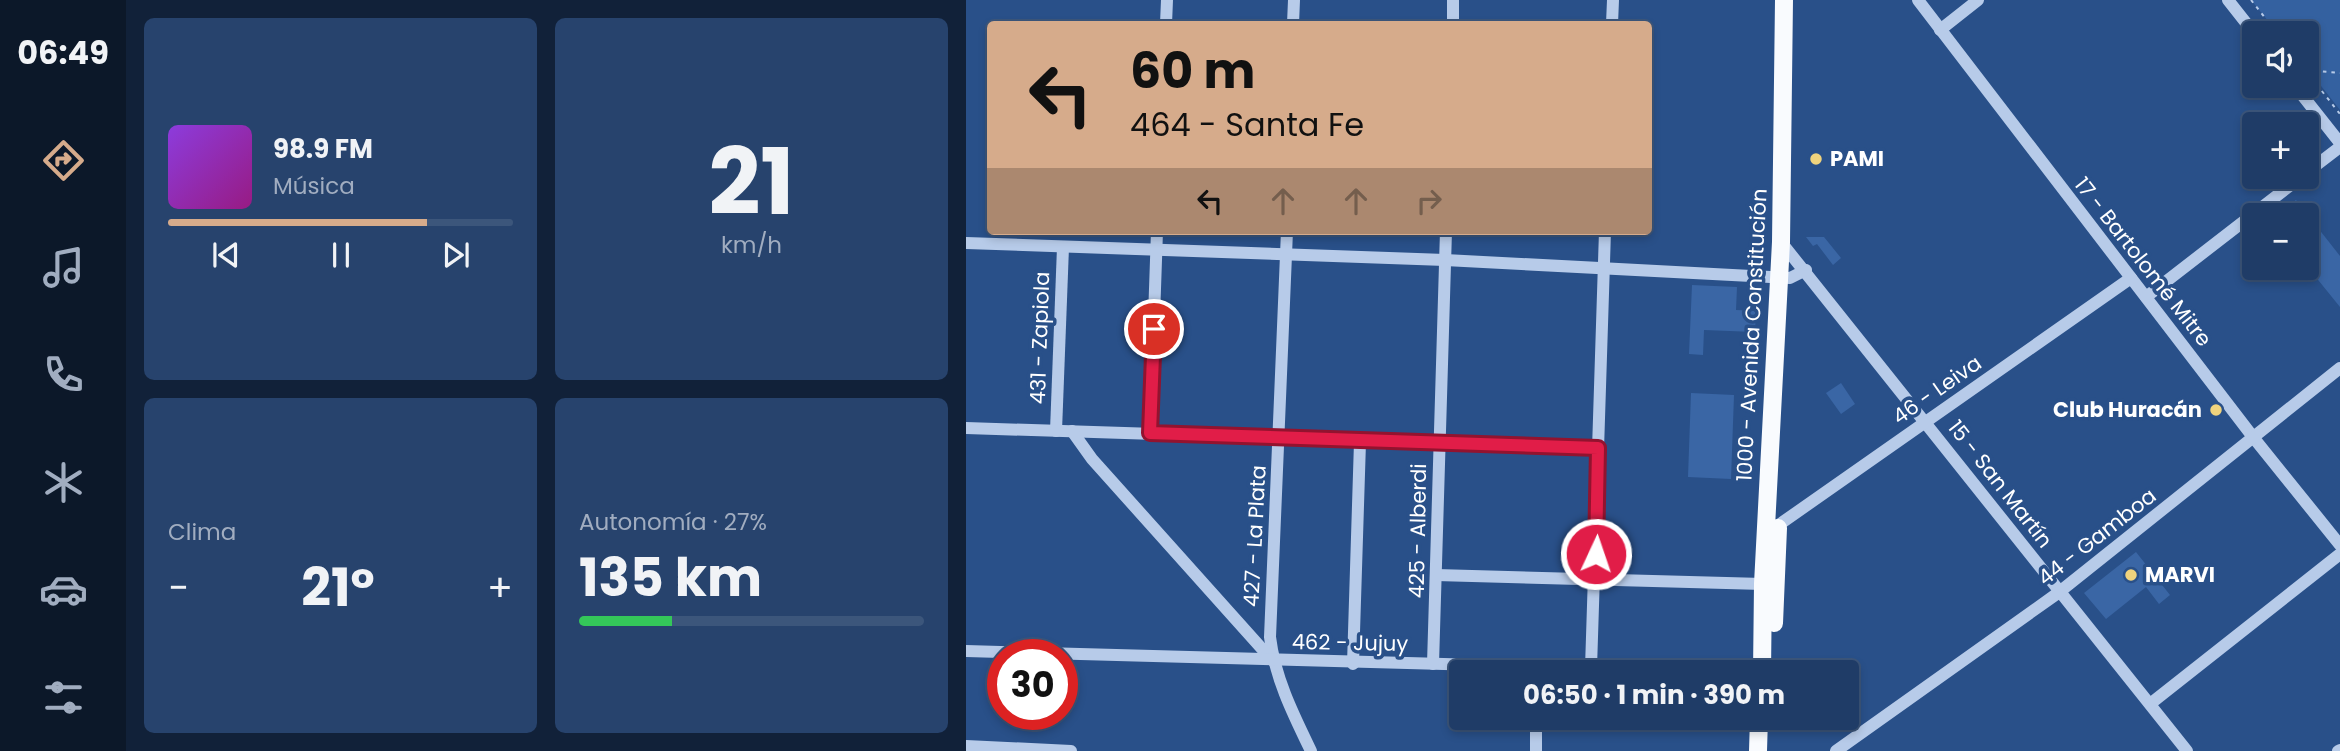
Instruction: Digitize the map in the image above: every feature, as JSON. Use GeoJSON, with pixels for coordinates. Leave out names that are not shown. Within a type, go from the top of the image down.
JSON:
{"type":"FeatureCollection","features":[{"type":"Feature","properties":{"kind":"main road","name":"1000 - Avenida Constitución"},"geometry":{"type":"LineString","coordinates":[[1772,660],[1772,529],[1792,275],[1786,247],[1784,0]]}},
{"type":"Feature","properties":{"kind":"main road","name":"1000 - Avenida Constitución"},"geometry":{"type":"LineString","coordinates":[[1786,247],[1795,0]]}},
{"type":"Feature","properties":{"kind":"main road","name":"1000 - Avenida Constitución"},"geometry":{"type":"LineString","coordinates":[[1762,660],[1763,584],[1772,529]]}},
{"type":"Feature","properties":{"kind":"main road"},"geometry":{"type":"LineString","coordinates":[[1758,751],[1759,730]]}},
{"type":"Feature","properties":{"kind":"main road"},"geometry":{"type":"LineString","coordinates":[[1768,751],[1769,730]]}},
{"type":"Feature","properties":{"kind":"street"},"geometry":{"type":"LineString","coordinates":[[1166,21],[1167,0]]}},
{"type":"Feature","properties":{"kind":"street"},"geometry":{"type":"LineString","coordinates":[[1293,21],[1294,0]]}},
{"type":"Feature","properties":{"kind":"street"},"geometry":{"type":"LineString","coordinates":[[1453,21],[1454,0]]}},
{"type":"Feature","properties":{"kind":"street"},"geometry":{"type":"LineString","coordinates":[[1612,21],[1613,0]]}},
{"type":"Feature","properties":{"kind":"street","name":"17 - Bartolomé Mitre"},"geometry":{"type":"LineString","coordinates":[[1918,0],[2253,437],[2340,545]]}},
{"type":"Feature","properties":{"kind":"street"},"geometry":{"type":"LineString","coordinates":[[1940,30],[1978,0]]}},
{"type":"Feature","properties":{"kind":"street"},"geometry":{"type":"LineString","coordinates":[[2228,0],[2245,21]]}},
{"type":"Feature","properties":{"kind":"street"},"geometry":{"type":"LineString","coordinates":[[2304,98],[2340,145],[2319,162]]}},
{"type":"Feature","properties":{"kind":"street"},"geometry":{"type":"LineString","coordinates":[[2146,297],[2286,189]]}},
{"type":"Feature","properties":{"kind":"street"},"geometry":{"type":"LineString","coordinates":[[1150,433],[1157,235]]}},
{"type":"Feature","properties":{"kind":"street","name":"427 - La Plata"},"geometry":{"type":"LineString","coordinates":[[1287,235],[1270,637],[1273,661],[1311,751]]}},
{"type":"Feature","properties":{"kind":"street","name":"425 - Alberdi"},"geometry":{"type":"LineString","coordinates":[[1433,664],[1446,235]]}},
{"type":"Feature","properties":{"kind":"street"},"geometry":{"type":"LineString","coordinates":[[1591,660],[1605,235]]}},
{"type":"Feature","properties":{"kind":"street"},"geometry":{"type":"LineString","coordinates":[[966,243],[1792,275]]}},
{"type":"Feature","properties":{"kind":"street","name":"431 - Zapiola"},"geometry":{"type":"LineString","coordinates":[[1056,430],[1063,247]]}},
{"type":"Feature","properties":{"kind":"street","name":"15 - San Martín"},"geometry":{"type":"LineString","coordinates":[[1792,275],[1926,421],[2058,593],[2187,751]]}},
{"type":"Feature","properties":{"kind":"street","name":"46 - Leiva"},"geometry":{"type":"LineString","coordinates":[[1772,529],[2131,278]]}},
{"type":"Feature","properties":{"kind":"street","name":"44 - Gamboa"},"geometry":{"type":"LineString","coordinates":[[1844,749],[2058,593],[2340,368]]}},
{"type":"Feature","properties":{"kind":"street"},"geometry":{"type":"LineString","coordinates":[[966,428],[1598,448]]}},
{"type":"Feature","properties":{"kind":"street"},"geometry":{"type":"LineString","coordinates":[[1072,431],[1092,459],[1273,661]]}},
{"type":"Feature","properties":{"kind":"street"},"geometry":{"type":"LineString","coordinates":[[1353,664],[1360,442]]}},
{"type":"Feature","properties":{"kind":"street"},"geometry":{"type":"LineString","coordinates":[[2150,704],[2340,554]]}},
{"type":"Feature","properties":{"kind":"street"},"geometry":{"type":"LineString","coordinates":[[1436,575],[1763,584]]}},
{"type":"Feature","properties":{"kind":"street","name":"462 - Jujuy"},"geometry":{"type":"LineString","coordinates":[[966,651],[1449,665]]}},
{"type":"Feature","properties":{"kind":"street"},"geometry":{"type":"LineString","coordinates":[[1536,730],[1536,751]]}},
{"type":"Feature","properties":{"kind":"street"},"geometry":{"type":"LineString","coordinates":[[966,746],[1071,751]]}},
{"type":"Feature","properties":{"kind":"path"},"geometry":{"type":"LineString","coordinates":[[2251,0],[2268,21]]}},
{"type":"Feature","properties":{"kind":"path"},"geometry":{"type":"LineString","coordinates":[[2319,71],[2340,73]]}},
{"type":"Feature","properties":{"kind":"path"},"geometry":{"type":"LineString","coordinates":[[2319,87],[2340,114]]}},
{"type":"Feature","properties":{"kind":"shaded area"},"geometry":{"type":"Polygon","coordinates":[[[2251,0],[2340,0],[2340,110],[2319,83],[2319,21],[2268,21],[2251,0]]]}},
{"type":"Feature","properties":{"kind":"shaded area"},"geometry":{"type":"Polygon","coordinates":[[[1067,235],[1105,235],[1105,237],[1067,235]]]}},
{"type":"Feature","properties":{"kind":"building"},"geometry":{"type":"Polygon","coordinates":[[[2319,229],[2340,256],[2340,307],[2318,280],[2319,229]]]}},
{"type":"Feature","properties":{"kind":"building"},"geometry":{"type":"Polygon","coordinates":[[[1806,237],[1824,237],[1841,258],[1833,265],[1817,244],[1813,246],[1806,237]]]}},
{"type":"Feature","properties":{"kind":"building"},"geometry":{"type":"Polygon","coordinates":[[[1692,285],[1737,287],[1736,310],[1756,311],[1755,332],[1704,330],[1703,355],[1689,354],[1692,285]]]}},
{"type":"Feature","properties":{"kind":"building"},"geometry":{"type":"Polygon","coordinates":[[[1841,383],[1855,404],[1841,414],[1826,393],[1841,383]]]}},
{"type":"Feature","properties":{"kind":"building"},"geometry":{"type":"Polygon","coordinates":[[[1691,393],[1734,395],[1731,479],[1688,477],[1691,393]]]}},
{"type":"Feature","properties":{"kind":"building","name":"MARVI"},"geometry":{"type":"Polygon","coordinates":[[[2136,552],[2170,595],[2159,604],[2146,587],[2106,619],[2084,593],[2136,552]]]}},
{"type":"Feature","properties":{"kind":"place","name":"PAMI"},"geometry":{"type":"Point","coordinates":[1816,159]}},
{"type":"Feature","properties":{"kind":"place","name":"Club Huracán"},"geometry":{"type":"Point","coordinates":[2216,410]}},
{"type":"Feature","properties":{"kind":"place","name":"MARVI"},"geometry":{"type":"Point","coordinates":[2131,575]}},
{"type":"Feature","properties":{"kind":"route"},"geometry":{"type":"LineString","coordinates":[[1154,329],[1150,433],[1279,440],[1598,448],[1596,554]]}}]}
